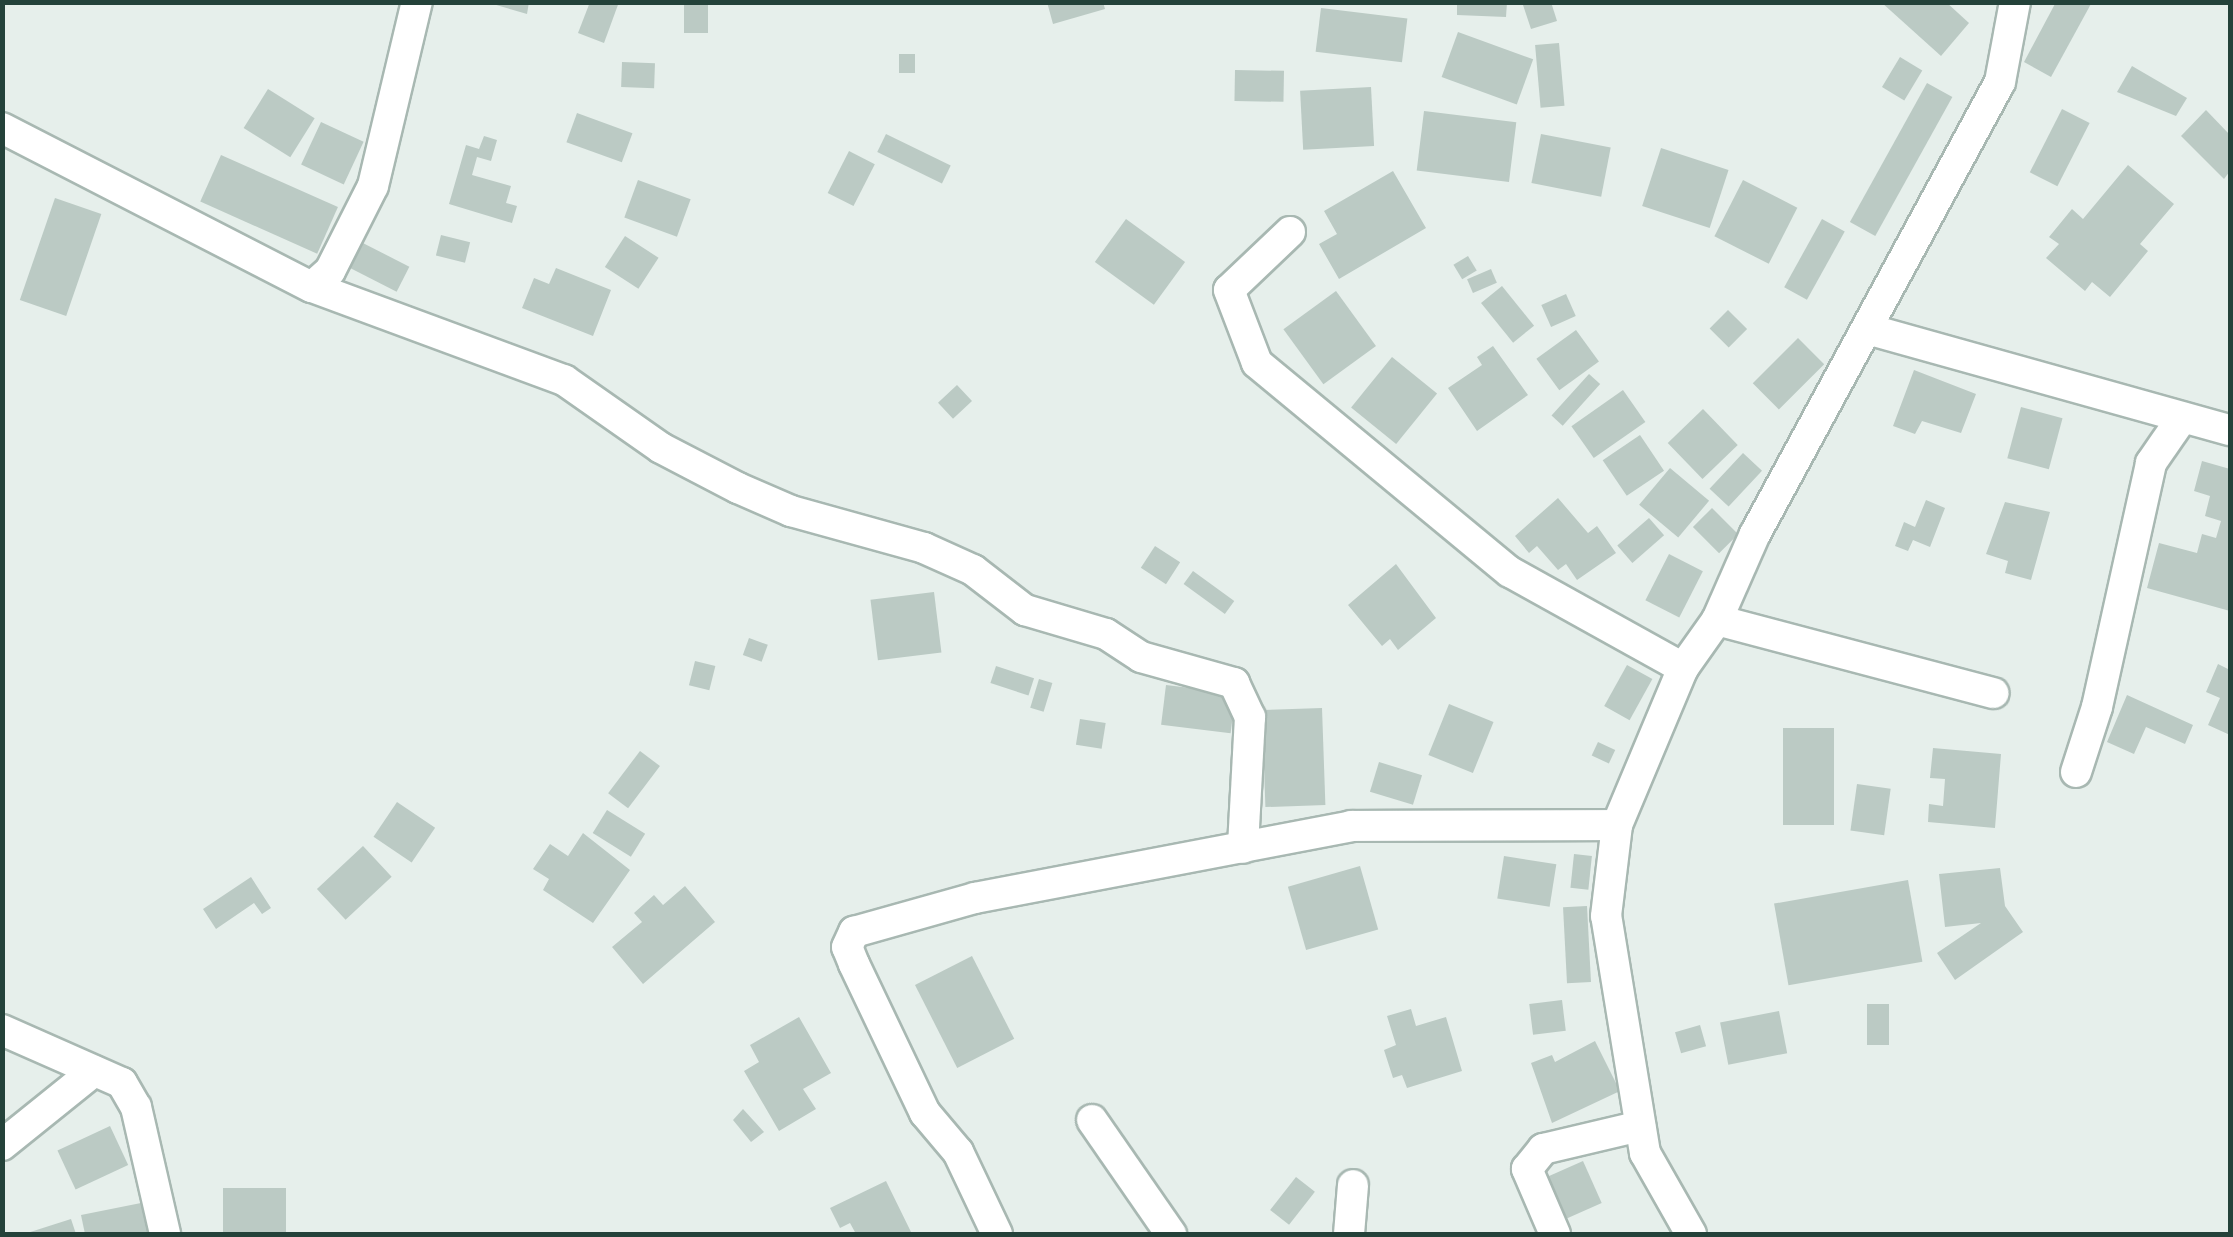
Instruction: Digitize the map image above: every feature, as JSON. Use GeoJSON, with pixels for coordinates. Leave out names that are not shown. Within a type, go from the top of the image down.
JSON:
{"type":"FeatureCollection","features":[{"type":"Feature","properties":{"kind":"street"},"geometry":{"type":"LineString","coordinates":[[312,286],[330,271],[373,186],[418,2]]}},
{"type":"Feature","properties":{"kind":"street"},"geometry":{"type":"LineString","coordinates":[[1691,1234],[1645,1153],[1640,1126],[1606,916],[1616,825],[1684,668],[1717,620],[1755,534],[1871,330],[2000,82],[2011,4]]}},
{"type":"Feature","properties":{"kind":"street"},"geometry":{"type":"LineString","coordinates":[[2,128],[312,286],[564,380],[661,448],[738,488],[791,511],[924,548],[973,570],[1024,610],[1106,634],[1141,657],[1234,683],[1250,717],[1243,848]]}},
{"type":"Feature","properties":{"kind":"street"},"geometry":{"type":"LineString","coordinates":[[1290,232],[1229,290],[1258,363],[1510,572],[1684,668]]}},
{"type":"Feature","properties":{"kind":"street"},"geometry":{"type":"LineString","coordinates":[[1871,330],[2230,430]]}},
{"type":"Feature","properties":{"kind":"street"},"geometry":{"type":"LineString","coordinates":[[2076,772],[2105,675],[2151,462],[2182,418]]}},
{"type":"Feature","properties":{"kind":"street"},"geometry":{"type":"LineString","coordinates":[[1717,620],[1994,692]]}},
{"type":"Feature","properties":{"kind":"street"},"geometry":{"type":"LineString","coordinates":[[997,1234],[958,1152],[926,1113],[854,964],[847,947],[854,932],[976,898],[1351,826],[1616,825]]}},
{"type":"Feature","properties":{"kind":"street"},"geometry":{"type":"LineString","coordinates":[[2,1030],[122,1083],[136,1107],[165,1234]]}},
{"type":"Feature","properties":{"kind":"street"},"geometry":{"type":"LineString","coordinates":[[2,1145],[94,1071]]}},
{"type":"Feature","properties":{"kind":"street"},"geometry":{"type":"LineString","coordinates":[[1092,1120],[1170,1234]]}},
{"type":"Feature","properties":{"kind":"street"},"geometry":{"type":"LineString","coordinates":[[1554,1234],[1527,1169],[1543,1149],[1640,1126]]}},
{"type":"Feature","properties":{"kind":"street"},"geometry":{"type":"LineString","coordinates":[[1349,1234],[1353,1185]]}},
{"type":"Feature","properties":{"kind":"building"},"geometry":{"type":"Polygon","coordinates":[[[486,2],[529,2],[527,14],[486,2]]]}},
{"type":"Feature","properties":{"kind":"building"},"geometry":{"type":"Polygon","coordinates":[[[590,2],[619,2],[604,43],[578,33],[590,2]]]}},
{"type":"Feature","properties":{"kind":"building"},"geometry":{"type":"Polygon","coordinates":[[[684,2],[708,2],[708,33],[684,33],[684,2]]]}},
{"type":"Feature","properties":{"kind":"building"},"geometry":{"type":"Polygon","coordinates":[[[1047,2],[1103,2],[1105,9],[1053,24],[1047,2]]]}},
{"type":"Feature","properties":{"kind":"building"},"geometry":{"type":"Polygon","coordinates":[[[1457,2],[1507,2],[1506,17],[1457,15],[1457,2]]]}},
{"type":"Feature","properties":{"kind":"building"},"geometry":{"type":"Polygon","coordinates":[[[1522,2],[1551,2],[1557,21],[1531,29],[1522,2]]]}},
{"type":"Feature","properties":{"kind":"building"},"geometry":{"type":"Polygon","coordinates":[[[1881,2],[1946,2],[1969,23],[1941,56],[1881,2]]]}},
{"type":"Feature","properties":{"kind":"building"},"geometry":{"type":"Polygon","coordinates":[[[2056,2],[2092,2],[2051,77],[2024,62],[2056,2]]]}},
{"type":"Feature","properties":{"kind":"building"},"geometry":{"type":"Polygon","coordinates":[[[1321,8],[1407,19],[1402,62],[1316,52],[1321,8]]]}},
{"type":"Feature","properties":{"kind":"building"},"geometry":{"type":"Polygon","coordinates":[[[1458,32],[1533,59],[1517,104],[1442,77],[1458,32]]]}},
{"type":"Feature","properties":{"kind":"building"},"geometry":{"type":"Polygon","coordinates":[[[1559,43],[1564,106],[1541,108],[1535,45],[1559,43]]]}},
{"type":"Feature","properties":{"kind":"building"},"geometry":{"type":"Polygon","coordinates":[[[899,54],[915,54],[915,73],[899,73],[899,54]]]}},
{"type":"Feature","properties":{"kind":"building"},"geometry":{"type":"Polygon","coordinates":[[[1900,57],[1922,70],[1904,100],[1882,87],[1900,57]]]}},
{"type":"Feature","properties":{"kind":"building"},"geometry":{"type":"Polygon","coordinates":[[[622,62],[655,63],[654,88],[621,87],[622,62]]]}},
{"type":"Feature","properties":{"kind":"building"},"geometry":{"type":"Polygon","coordinates":[[[2132,66],[2187,98],[2176,116],[2117,92],[2132,66]]]}},
{"type":"Feature","properties":{"kind":"building"},"geometry":{"type":"Polygon","coordinates":[[[1235,70],[1284,71],[1283,102],[1234,101],[1235,70]]]}},
{"type":"Feature","properties":{"kind":"building"},"geometry":{"type":"Polygon","coordinates":[[[1927,83],[1952,97],[1875,236],[1850,222],[1927,83]]]}},
{"type":"Feature","properties":{"kind":"building"},"geometry":{"type":"Polygon","coordinates":[[[1371,87],[1374,146],[1303,150],[1300,91],[1371,87]]]}},
{"type":"Feature","properties":{"kind":"building"},"geometry":{"type":"Polygon","coordinates":[[[268,89],[315,118],[290,157],[244,128],[268,89]]]}},
{"type":"Feature","properties":{"kind":"building"},"geometry":{"type":"Polygon","coordinates":[[[2062,109],[2090,123],[2057,186],[2030,172],[2062,109]]]}},
{"type":"Feature","properties":{"kind":"building"},"geometry":{"type":"Polygon","coordinates":[[[2206,110],[2230,135],[2230,171],[2224,179],[2181,136],[2206,110]]]}},
{"type":"Feature","properties":{"kind":"building"},"geometry":{"type":"Polygon","coordinates":[[[1424,111],[1516,122],[1509,182],[1417,171],[1424,111]]]}},
{"type":"Feature","properties":{"kind":"building"},"geometry":{"type":"Polygon","coordinates":[[[577,113],[632,133],[622,162],[566,142],[577,113]]]}},
{"type":"Feature","properties":{"kind":"building"},"geometry":{"type":"Polygon","coordinates":[[[321,122],[364,142],[344,184],[301,165],[321,122]]]}},
{"type":"Feature","properties":{"kind":"building"},"geometry":{"type":"Polygon","coordinates":[[[886,134],[951,166],[942,184],[877,152],[886,134]]]}},
{"type":"Feature","properties":{"kind":"building"},"geometry":{"type":"Polygon","coordinates":[[[1541,134],[1611,148],[1601,197],[1531,183],[1541,134]]]}},
{"type":"Feature","properties":{"kind":"building"},"geometry":{"type":"Polygon","coordinates":[[[484,136],[497,140],[491,161],[477,157],[472,175],[511,186],[506,203],[517,206],[512,223],[449,204],[466,145],[479,149],[484,136]]]}},
{"type":"Feature","properties":{"kind":"building"},"geometry":{"type":"Polygon","coordinates":[[[1661,148],[1729,170],[1710,228],[1642,206],[1661,148]]]}},
{"type":"Feature","properties":{"kind":"building"},"geometry":{"type":"Polygon","coordinates":[[[849,151],[875,164],[854,206],[828,193],[849,151]]]}},
{"type":"Feature","properties":{"kind":"building"},"geometry":{"type":"Polygon","coordinates":[[[221,155],[338,207],[317,254],[200,202],[221,155]]]}},
{"type":"Feature","properties":{"kind":"building"},"geometry":{"type":"Polygon","coordinates":[[[2128,165],[2174,204],[2140,244],[2148,251],[2110,297],[2092,282],[2085,291],[2046,258],[2059,244],[2049,237],[2072,209],[2083,219],[2128,165]]]}},
{"type":"Feature","properties":{"kind":"building"},"geometry":{"type":"Polygon","coordinates":[[[1393,171],[1426,228],[1339,279],[1319,244],[1337,234],[1324,211],[1393,171]]]}},
{"type":"Feature","properties":{"kind":"building"},"geometry":{"type":"Polygon","coordinates":[[[638,180],[691,199],[677,237],[624,218],[638,180]]]}},
{"type":"Feature","properties":{"kind":"building"},"geometry":{"type":"Polygon","coordinates":[[[1743,180],[1797,208],[1769,264],[1714,236],[1743,180]]]}},
{"type":"Feature","properties":{"kind":"building"},"geometry":{"type":"Polygon","coordinates":[[[55,198],[101,214],[66,316],[20,300],[55,198]]]}},
{"type":"Feature","properties":{"kind":"building"},"geometry":{"type":"Polygon","coordinates":[[[1126,219],[1185,262],[1154,305],[1095,262],[1126,219]]]}},
{"type":"Feature","properties":{"kind":"building"},"geometry":{"type":"Polygon","coordinates":[[[1822,219],[1845,232],[1807,300],[1784,287],[1822,219]]]}},
{"type":"Feature","properties":{"kind":"building"},"geometry":{"type":"Polygon","coordinates":[[[441,235],[470,242],[465,263],[436,255],[441,235]]]}},
{"type":"Feature","properties":{"kind":"building"},"geometry":{"type":"Polygon","coordinates":[[[625,236],[659,258],[638,289],[605,267],[625,236]]]}},
{"type":"Feature","properties":{"kind":"building"},"geometry":{"type":"Polygon","coordinates":[[[355,239],[409,267],[397,292],[342,264],[355,239]]]}},
{"type":"Feature","properties":{"kind":"building"},"geometry":{"type":"Polygon","coordinates":[[[1468,256],[1477,271],[1462,279],[1453,265],[1468,256]]]}},
{"type":"Feature","properties":{"kind":"building"},"geometry":{"type":"Polygon","coordinates":[[[556,268],[611,290],[593,336],[522,308],[534,278],[549,284],[556,268]]]}},
{"type":"Feature","properties":{"kind":"building"},"geometry":{"type":"Polygon","coordinates":[[[1491,269],[1497,283],[1473,293],[1467,279],[1491,269]]]}},
{"type":"Feature","properties":{"kind":"building"},"geometry":{"type":"Polygon","coordinates":[[[1502,286],[1534,326],[1513,343],[1481,303],[1502,286]]]}},
{"type":"Feature","properties":{"kind":"building"},"geometry":{"type":"Polygon","coordinates":[[[1336,291],[1376,346],[1323,384],[1283,329],[1336,291]]]}},
{"type":"Feature","properties":{"kind":"building"},"geometry":{"type":"Polygon","coordinates":[[[1566,294],[1576,316],[1551,327],[1541,305],[1566,294]]]}},
{"type":"Feature","properties":{"kind":"building"},"geometry":{"type":"Polygon","coordinates":[[[1728,310],[1747,329],[1729,347],[1710,328],[1728,310]]]}},
{"type":"Feature","properties":{"kind":"building"},"geometry":{"type":"Polygon","coordinates":[[[1576,330],[1599,362],[1559,390],[1536,359],[1576,330]]]}},
{"type":"Feature","properties":{"kind":"building"},"geometry":{"type":"Polygon","coordinates":[[[1798,338],[1824,364],[1779,409],[1753,383],[1798,338]]]}},
{"type":"Feature","properties":{"kind":"building"},"geometry":{"type":"Polygon","coordinates":[[[1493,346],[1528,395],[1477,431],[1448,388],[1482,365],[1477,357],[1493,346]]]}},
{"type":"Feature","properties":{"kind":"building"},"geometry":{"type":"Polygon","coordinates":[[[1392,357],[1437,394],[1396,444],[1351,408],[1392,357]]]}},
{"type":"Feature","properties":{"kind":"building"},"geometry":{"type":"Polygon","coordinates":[[[1914,370],[1976,394],[1961,433],[1922,421],[1915,434],[1893,426],[1914,370]]]}},
{"type":"Feature","properties":{"kind":"building"},"geometry":{"type":"Polygon","coordinates":[[[1589,374],[1600,384],[1563,426],[1552,416],[1589,374]]]}},
{"type":"Feature","properties":{"kind":"building"},"geometry":{"type":"Polygon","coordinates":[[[957,385],[972,401],[953,419],[938,403],[957,385]]]}},
{"type":"Feature","properties":{"kind":"building"},"geometry":{"type":"Polygon","coordinates":[[[1623,390],[1645,422],[1594,458],[1571,426],[1623,390]]]}},
{"type":"Feature","properties":{"kind":"building"},"geometry":{"type":"Polygon","coordinates":[[[2021,407],[2063,418],[2049,469],[2007,458],[2021,407]]]}},
{"type":"Feature","properties":{"kind":"building"},"geometry":{"type":"Polygon","coordinates":[[[1703,409],[1738,445],[1702,479],[1668,443],[1703,409]]]}},
{"type":"Feature","properties":{"kind":"building"},"geometry":{"type":"Polygon","coordinates":[[[1640,435],[1664,471],[1627,496],[1603,460],[1640,435]]]}},
{"type":"Feature","properties":{"kind":"building"},"geometry":{"type":"Polygon","coordinates":[[[1743,453],[1762,471],[1729,507],[1710,489],[1743,453]]]}},
{"type":"Feature","properties":{"kind":"building"},"geometry":{"type":"Polygon","coordinates":[[[2202,461],[2230,469],[2230,611],[2147,588],[2159,543],[2197,553],[2202,534],[2216,538],[2221,521],[2205,516],[2210,496],[2194,491],[2202,461]]]}},
{"type":"Feature","properties":{"kind":"building"},"geometry":{"type":"Polygon","coordinates":[[[1670,468],[1709,501],[1678,538],[1639,505],[1670,468]]]}},
{"type":"Feature","properties":{"kind":"building"},"geometry":{"type":"Polygon","coordinates":[[[1558,498],[1588,533],[1597,526],[1616,553],[1577,580],[1566,564],[1558,570],[1537,546],[1529,553],[1515,536],[1558,498]]]}},
{"type":"Feature","properties":{"kind":"building"},"geometry":{"type":"Polygon","coordinates":[[[1926,500],[1945,508],[1930,547],[1913,540],[1908,551],[1895,546],[1904,522],[1915,527],[1926,500]]]}},
{"type":"Feature","properties":{"kind":"building"},"geometry":{"type":"Polygon","coordinates":[[[2005,502],[2050,512],[2031,580],[2005,573],[2008,561],[1986,554],[2005,502]]]}},
{"type":"Feature","properties":{"kind":"building"},"geometry":{"type":"Polygon","coordinates":[[[1712,508],[1738,534],[1719,553],[1693,527],[1712,508]]]}},
{"type":"Feature","properties":{"kind":"building"},"geometry":{"type":"Polygon","coordinates":[[[1649,518],[1664,535],[1632,563],[1617,546],[1649,518]]]}},
{"type":"Feature","properties":{"kind":"building"},"geometry":{"type":"Polygon","coordinates":[[[1155,546],[1180,562],[1166,584],[1141,568],[1155,546]]]}},
{"type":"Feature","properties":{"kind":"building"},"geometry":{"type":"Polygon","coordinates":[[[1669,554],[1703,571],[1679,618],[1645,600],[1669,554]]]}},
{"type":"Feature","properties":{"kind":"building"},"geometry":{"type":"Polygon","coordinates":[[[1396,564],[1436,618],[1398,650],[1390,639],[1382,646],[1348,605],[1396,564]]]}},
{"type":"Feature","properties":{"kind":"building"},"geometry":{"type":"Polygon","coordinates":[[[1193,571],[1234,601],[1225,614],[1184,584],[1193,571]]]}},
{"type":"Feature","properties":{"kind":"building"},"geometry":{"type":"Polygon","coordinates":[[[934,592],[941,653],[878,660],[870,600],[934,592]]]}},
{"type":"Feature","properties":{"kind":"building"},"geometry":{"type":"Polygon","coordinates":[[[749,638],[768,645],[762,662],[743,655],[749,638]]]}},
{"type":"Feature","properties":{"kind":"building"},"geometry":{"type":"Polygon","coordinates":[[[695,661],[715,666],[709,690],[689,685],[695,661]]]}},
{"type":"Feature","properties":{"kind":"building"},"geometry":{"type":"Polygon","coordinates":[[[2218,664],[2230,670],[2230,735],[2208,725],[2220,698],[2206,692],[2218,664]]]}},
{"type":"Feature","properties":{"kind":"building"},"geometry":{"type":"Polygon","coordinates":[[[1627,665],[1652,679],[1630,720],[1604,706],[1627,665]]]}},
{"type":"Feature","properties":{"kind":"building"},"geometry":{"type":"Polygon","coordinates":[[[996,666],[1034,678],[1028,695],[990,683],[996,666]]]}},
{"type":"Feature","properties":{"kind":"building"},"geometry":{"type":"Polygon","coordinates":[[[1039,679],[1052,683],[1044,712],[1030,708],[1039,679]]]}},
{"type":"Feature","properties":{"kind":"building"},"geometry":{"type":"Polygon","coordinates":[[[1166,685],[1235,694],[1231,733],[1161,725],[1166,685]]]}},
{"type":"Feature","properties":{"kind":"building"},"geometry":{"type":"Polygon","coordinates":[[[2127,695],[2193,725],[2185,744],[2146,727],[2134,754],[2107,742],[2127,695]]]}},
{"type":"Feature","properties":{"kind":"building"},"geometry":{"type":"Polygon","coordinates":[[[1449,704],[1494,722],[1473,773],[1428,755],[1449,704]]]}},
{"type":"Feature","properties":{"kind":"building"},"geometry":{"type":"Polygon","coordinates":[[[1322,708],[1325,805],[1265,807],[1262,710],[1322,708]]]}},
{"type":"Feature","properties":{"kind":"building"},"geometry":{"type":"Polygon","coordinates":[[[1080,719],[1106,723],[1102,749],[1076,745],[1080,719]]]}},
{"type":"Feature","properties":{"kind":"building"},"geometry":{"type":"Polygon","coordinates":[[[1783,728],[1834,728],[1834,825],[1783,825],[1783,728]]]}},
{"type":"Feature","properties":{"kind":"building"},"geometry":{"type":"Polygon","coordinates":[[[1598,742],[1615,750],[1609,764],[1592,756],[1598,742]]]}},
{"type":"Feature","properties":{"kind":"building"},"geometry":{"type":"Polygon","coordinates":[[[1933,748],[2001,754],[1995,828],[1928,822],[1929,804],[1943,806],[1945,779],[1930,778],[1933,748]]]}},
{"type":"Feature","properties":{"kind":"building"},"geometry":{"type":"Polygon","coordinates":[[[640,751],[660,766],[628,808],[608,793],[640,751]]]}},
{"type":"Feature","properties":{"kind":"building"},"geometry":{"type":"Polygon","coordinates":[[[1379,762],[1422,775],[1413,805],[1370,792],[1379,762]]]}},
{"type":"Feature","properties":{"kind":"building"},"geometry":{"type":"Polygon","coordinates":[[[1857,784],[1891,789],[1884,835],[1850,831],[1857,784]]]}},
{"type":"Feature","properties":{"kind":"building"},"geometry":{"type":"Polygon","coordinates":[[[397,802],[435,828],[412,863],[374,837],[397,802]]]}},
{"type":"Feature","properties":{"kind":"building"},"geometry":{"type":"Polygon","coordinates":[[[607,810],[645,834],[631,857],[593,833],[607,810]]]}},
{"type":"Feature","properties":{"kind":"building"},"geometry":{"type":"Polygon","coordinates":[[[583,833],[630,870],[593,923],[543,890],[549,879],[533,869],[550,844],[568,856],[583,833]]]}},
{"type":"Feature","properties":{"kind":"building"},"geometry":{"type":"Polygon","coordinates":[[[363,846],[392,877],[346,920],[317,889],[363,846]]]}},
{"type":"Feature","properties":{"kind":"building"},"geometry":{"type":"Polygon","coordinates":[[[1574,854],[1592,856],[1588,890],[1570,888],[1574,854]]]}},
{"type":"Feature","properties":{"kind":"building"},"geometry":{"type":"Polygon","coordinates":[[[1504,856],[1556,864],[1550,907],[1497,898],[1504,856]]]}},
{"type":"Feature","properties":{"kind":"building"},"geometry":{"type":"Polygon","coordinates":[[[1360,866],[1378,929],[1306,950],[1288,887],[1360,866]]]}},
{"type":"Feature","properties":{"kind":"building"},"geometry":{"type":"Polygon","coordinates":[[[2000,868],[2005,906],[2023,932],[1955,980],[1937,953],[1981,923],[1945,927],[1939,874],[2000,868]]]}},
{"type":"Feature","properties":{"kind":"building"},"geometry":{"type":"Polygon","coordinates":[[[251,877],[271,908],[262,914],[254,903],[216,929],[203,909],[251,877]]]}},
{"type":"Feature","properties":{"kind":"building"},"geometry":{"type":"Polygon","coordinates":[[[1908,880],[1922,962],[1788,985],[1774,904],[1908,880]]]}},
{"type":"Feature","properties":{"kind":"building"},"geometry":{"type":"Polygon","coordinates":[[[685,886],[715,922],[643,984],[612,947],[642,922],[634,913],[654,895],[663,905],[685,886]]]}},
{"type":"Feature","properties":{"kind":"building"},"geometry":{"type":"Polygon","coordinates":[[[1587,906],[1591,982],[1567,983],[1563,907],[1587,906]]]}},
{"type":"Feature","properties":{"kind":"building"},"geometry":{"type":"Polygon","coordinates":[[[972,956],[1014,1039],[957,1068],[915,985],[972,956]]]}},
{"type":"Feature","properties":{"kind":"building"},"geometry":{"type":"Polygon","coordinates":[[[1562,1000],[1566,1031],[1533,1035],[1529,1004],[1562,1000]]]}},
{"type":"Feature","properties":{"kind":"building"},"geometry":{"type":"Polygon","coordinates":[[[1867,1004],[1889,1004],[1889,1045],[1867,1045],[1867,1004]]]}},
{"type":"Feature","properties":{"kind":"building"},"geometry":{"type":"Polygon","coordinates":[[[1411,1009],[1416,1026],[1446,1017],[1462,1071],[1407,1088],[1402,1075],[1393,1078],[1384,1050],[1396,1045],[1387,1016],[1411,1009]]]}},
{"type":"Feature","properties":{"kind":"building"},"geometry":{"type":"Polygon","coordinates":[[[1779,1011],[1787,1053],[1728,1065],[1720,1022],[1779,1011]]]}},
{"type":"Feature","properties":{"kind":"building"},"geometry":{"type":"Polygon","coordinates":[[[799,1017],[831,1073],[803,1089],[816,1109],[779,1131],[744,1071],[759,1062],[750,1045],[799,1017]]]}},
{"type":"Feature","properties":{"kind":"building"},"geometry":{"type":"Polygon","coordinates":[[[1700,1025],[1706,1046],[1681,1053],[1675,1032],[1700,1025]]]}},
{"type":"Feature","properties":{"kind":"building"},"geometry":{"type":"Polygon","coordinates":[[[1595,1041],[1620,1091],[1552,1123],[1531,1063],[1552,1055],[1555,1062],[1595,1041]]]}},
{"type":"Feature","properties":{"kind":"building"},"geometry":{"type":"Polygon","coordinates":[[[743,1109],[764,1132],[751,1142],[733,1120],[743,1109]]]}},
{"type":"Feature","properties":{"kind":"building"},"geometry":{"type":"Polygon","coordinates":[[[110,1126],[128,1165],[76,1189],[57,1151],[110,1126]]]}},
{"type":"Feature","properties":{"kind":"building"},"geometry":{"type":"Polygon","coordinates":[[[1583,1161],[1602,1203],[1563,1220],[1545,1178],[1583,1161]]]}},
{"type":"Feature","properties":{"kind":"building"},"geometry":{"type":"Polygon","coordinates":[[[1296,1177],[1315,1192],[1289,1225],[1270,1210],[1296,1177]]]}},
{"type":"Feature","properties":{"kind":"building"},"geometry":{"type":"Polygon","coordinates":[[[886,1181],[912,1234],[856,1234],[850,1223],[840,1228],[830,1208],[886,1181]]]}},
{"type":"Feature","properties":{"kind":"building"},"geometry":{"type":"Polygon","coordinates":[[[223,1188],[286,1188],[286,1232],[223,1232],[223,1188]]]}},
{"type":"Feature","properties":{"kind":"building"},"geometry":{"type":"Polygon","coordinates":[[[141,1203],[148,1234],[85,1234],[81,1215],[141,1203]]]}},
{"type":"Feature","properties":{"kind":"building"},"geometry":{"type":"Polygon","coordinates":[[[71,1219],[76,1234],[24,1234],[71,1219]]]}}]}
